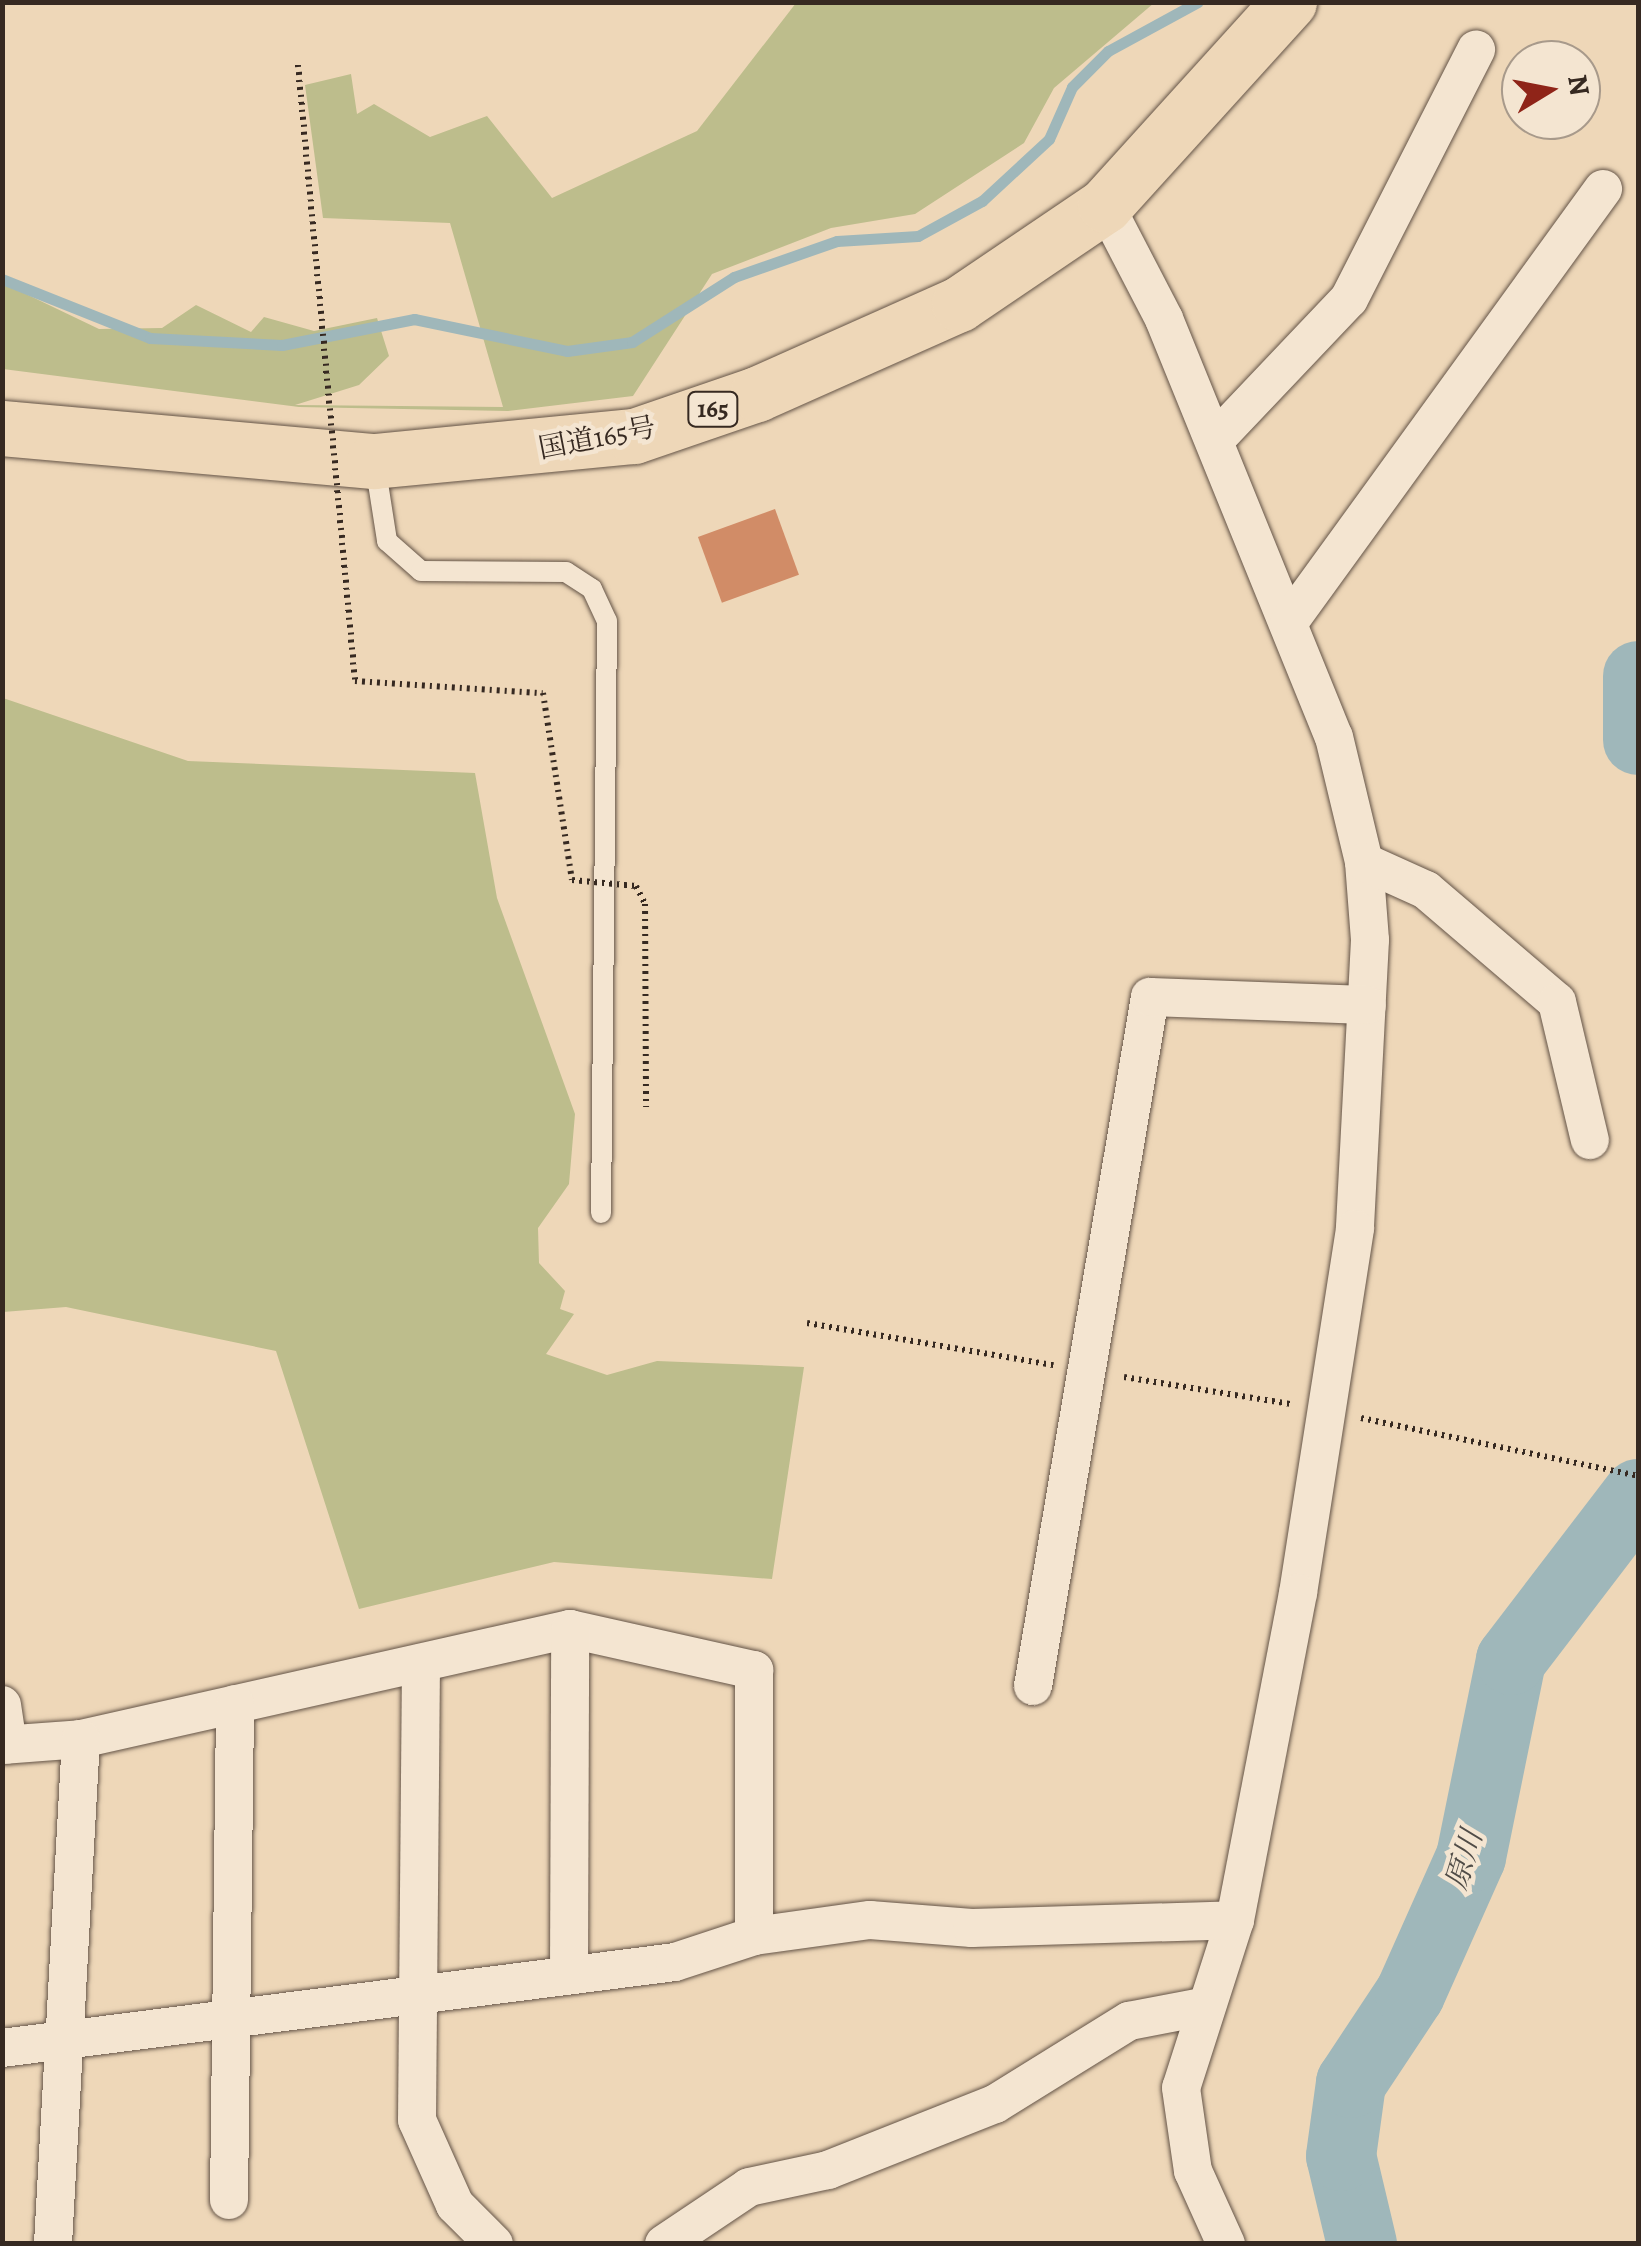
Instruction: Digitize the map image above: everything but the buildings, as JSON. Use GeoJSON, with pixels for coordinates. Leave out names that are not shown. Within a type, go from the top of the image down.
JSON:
{"type":"FeatureCollection","features":[{"type":"Feature","properties":{"kind":"highway","name":"国道165号"},"geometry":{"type":"LineString","coordinates":[[2,428],[374,461],[634,436],[757,394],[958,304],[1105,205],[1289,2]]}},
{"type":"Feature","properties":{"kind":"street"},"geometry":{"type":"LineString","coordinates":[[1216,439],[1350,299],[1476,50]]}},
{"type":"Feature","properties":{"kind":"street"},"geometry":{"type":"LineString","coordinates":[[1289,622],[1603,189]]}},
{"type":"Feature","properties":{"kind":"street"},"geometry":{"type":"LineString","coordinates":[[1105,205],[1216,439],[1289,622],[1334,737],[1364,862],[1367,1005],[1355,1229],[1235,1920],[1181,2088],[1193,2171],[1226,2244]]}},
{"type":"Feature","properties":{"kind":"street"},"geometry":{"type":"LineString","coordinates":[[1364,862],[1426,890],[1558,1002],[1590,1140]]}},
{"type":"Feature","properties":{"kind":"street"},"geometry":{"type":"LineString","coordinates":[[1034,1686],[1150,997],[1367,1005]]}},
{"type":"Feature","properties":{"kind":"street"},"geometry":{"type":"LineString","coordinates":[[2,1704],[5,1745],[81,1739],[570,1629],[754,1670],[754,1936]]}},
{"type":"Feature","properties":{"kind":"street"},"geometry":{"type":"LineString","coordinates":[[570,1629],[570,1974]]}},
{"type":"Feature","properties":{"kind":"street"},"geometry":{"type":"LineString","coordinates":[[420,1663],[417,2120],[455,2205],[494,2244]]}},
{"type":"Feature","properties":{"kind":"street"},"geometry":{"type":"LineString","coordinates":[[229,2200],[235,1704]]}},
{"type":"Feature","properties":{"kind":"street"},"geometry":{"type":"LineString","coordinates":[[53,2244],[81,1739]]}},
{"type":"Feature","properties":{"kind":"street"},"geometry":{"type":"LineString","coordinates":[[2,2048],[232,2022],[675,1962],[754,1936],[870,1920],[972,1928],[1235,1920]]}},
{"type":"Feature","properties":{"kind":"street"},"geometry":{"type":"LineString","coordinates":[[664,2244],[749,2188],[828,2170],[994,2104],[1129,2021],[1207,2006]]}},
{"type":"Feature","properties":{"kind":"lane"},"geometry":{"type":"LineString","coordinates":[[374,461],[387,541],[422,572],[566,572],[592,589],[608,621],[601,1212]]}},
{"type":"Feature","properties":{"kind":"path"},"geometry":{"type":"LineString","coordinates":[[298,66],[355,681],[543,694],[572,880],[636,886],[646,904],[646,1107]]}},
{"type":"Feature","properties":{"kind":"path"},"geometry":{"type":"LineString","coordinates":[[1365,1420],[1638,1476]]}},
{"type":"Feature","properties":{"kind":"green space"},"geometry":{"type":"Polygon","coordinates":[[[796,3],[1154,3],[1054,88],[1024,143],[915,214],[831,228],[712,274],[633,396],[508,411],[299,407],[3,369],[3,283],[99,329],[162,328],[196,305],[251,332],[264,317],[314,331],[377,318],[389,356],[359,385],[295,405],[503,407],[450,223],[323,218],[305,85],[351,74],[357,114],[374,104],[430,137],[487,116],[552,198],[697,131],[796,3]]]}},
{"type":"Feature","properties":{"kind":"green space"},"geometry":{"type":"Polygon","coordinates":[[[3,698],[188,761],[475,773],[497,898],[575,1114],[569,1184],[538,1228],[539,1263],[565,1291],[560,1309],[574,1314],[546,1354],[607,1375],[657,1361],[804,1367],[772,1579],[554,1562],[359,1609],[276,1351],[66,1307],[3,1312],[3,698]]]}},
{"type":"Feature","properties":{"kind":"waterway"},"geometry":{"type":"LineString","coordinates":[[2,279],[150,338],[282,345],[414,319],[567,351],[632,342],[734,277],[837,241],[918,236],[982,201],[1049,139],[1072,87],[1108,51],[1198,2]]}},
{"type":"Feature","properties":{"kind":"waterway","name":"原川"},"geometry":{"type":"LineString","coordinates":[[1638,676],[1638,740]]}},
{"type":"Feature","properties":{"kind":"waterway","name":"原川"},"geometry":{"type":"LineString","coordinates":[[1362,2244],[1341,2156],[1351,2083],[1410,1994],[1471,1857],[1511,1660],[1638,1494]]}}]}
